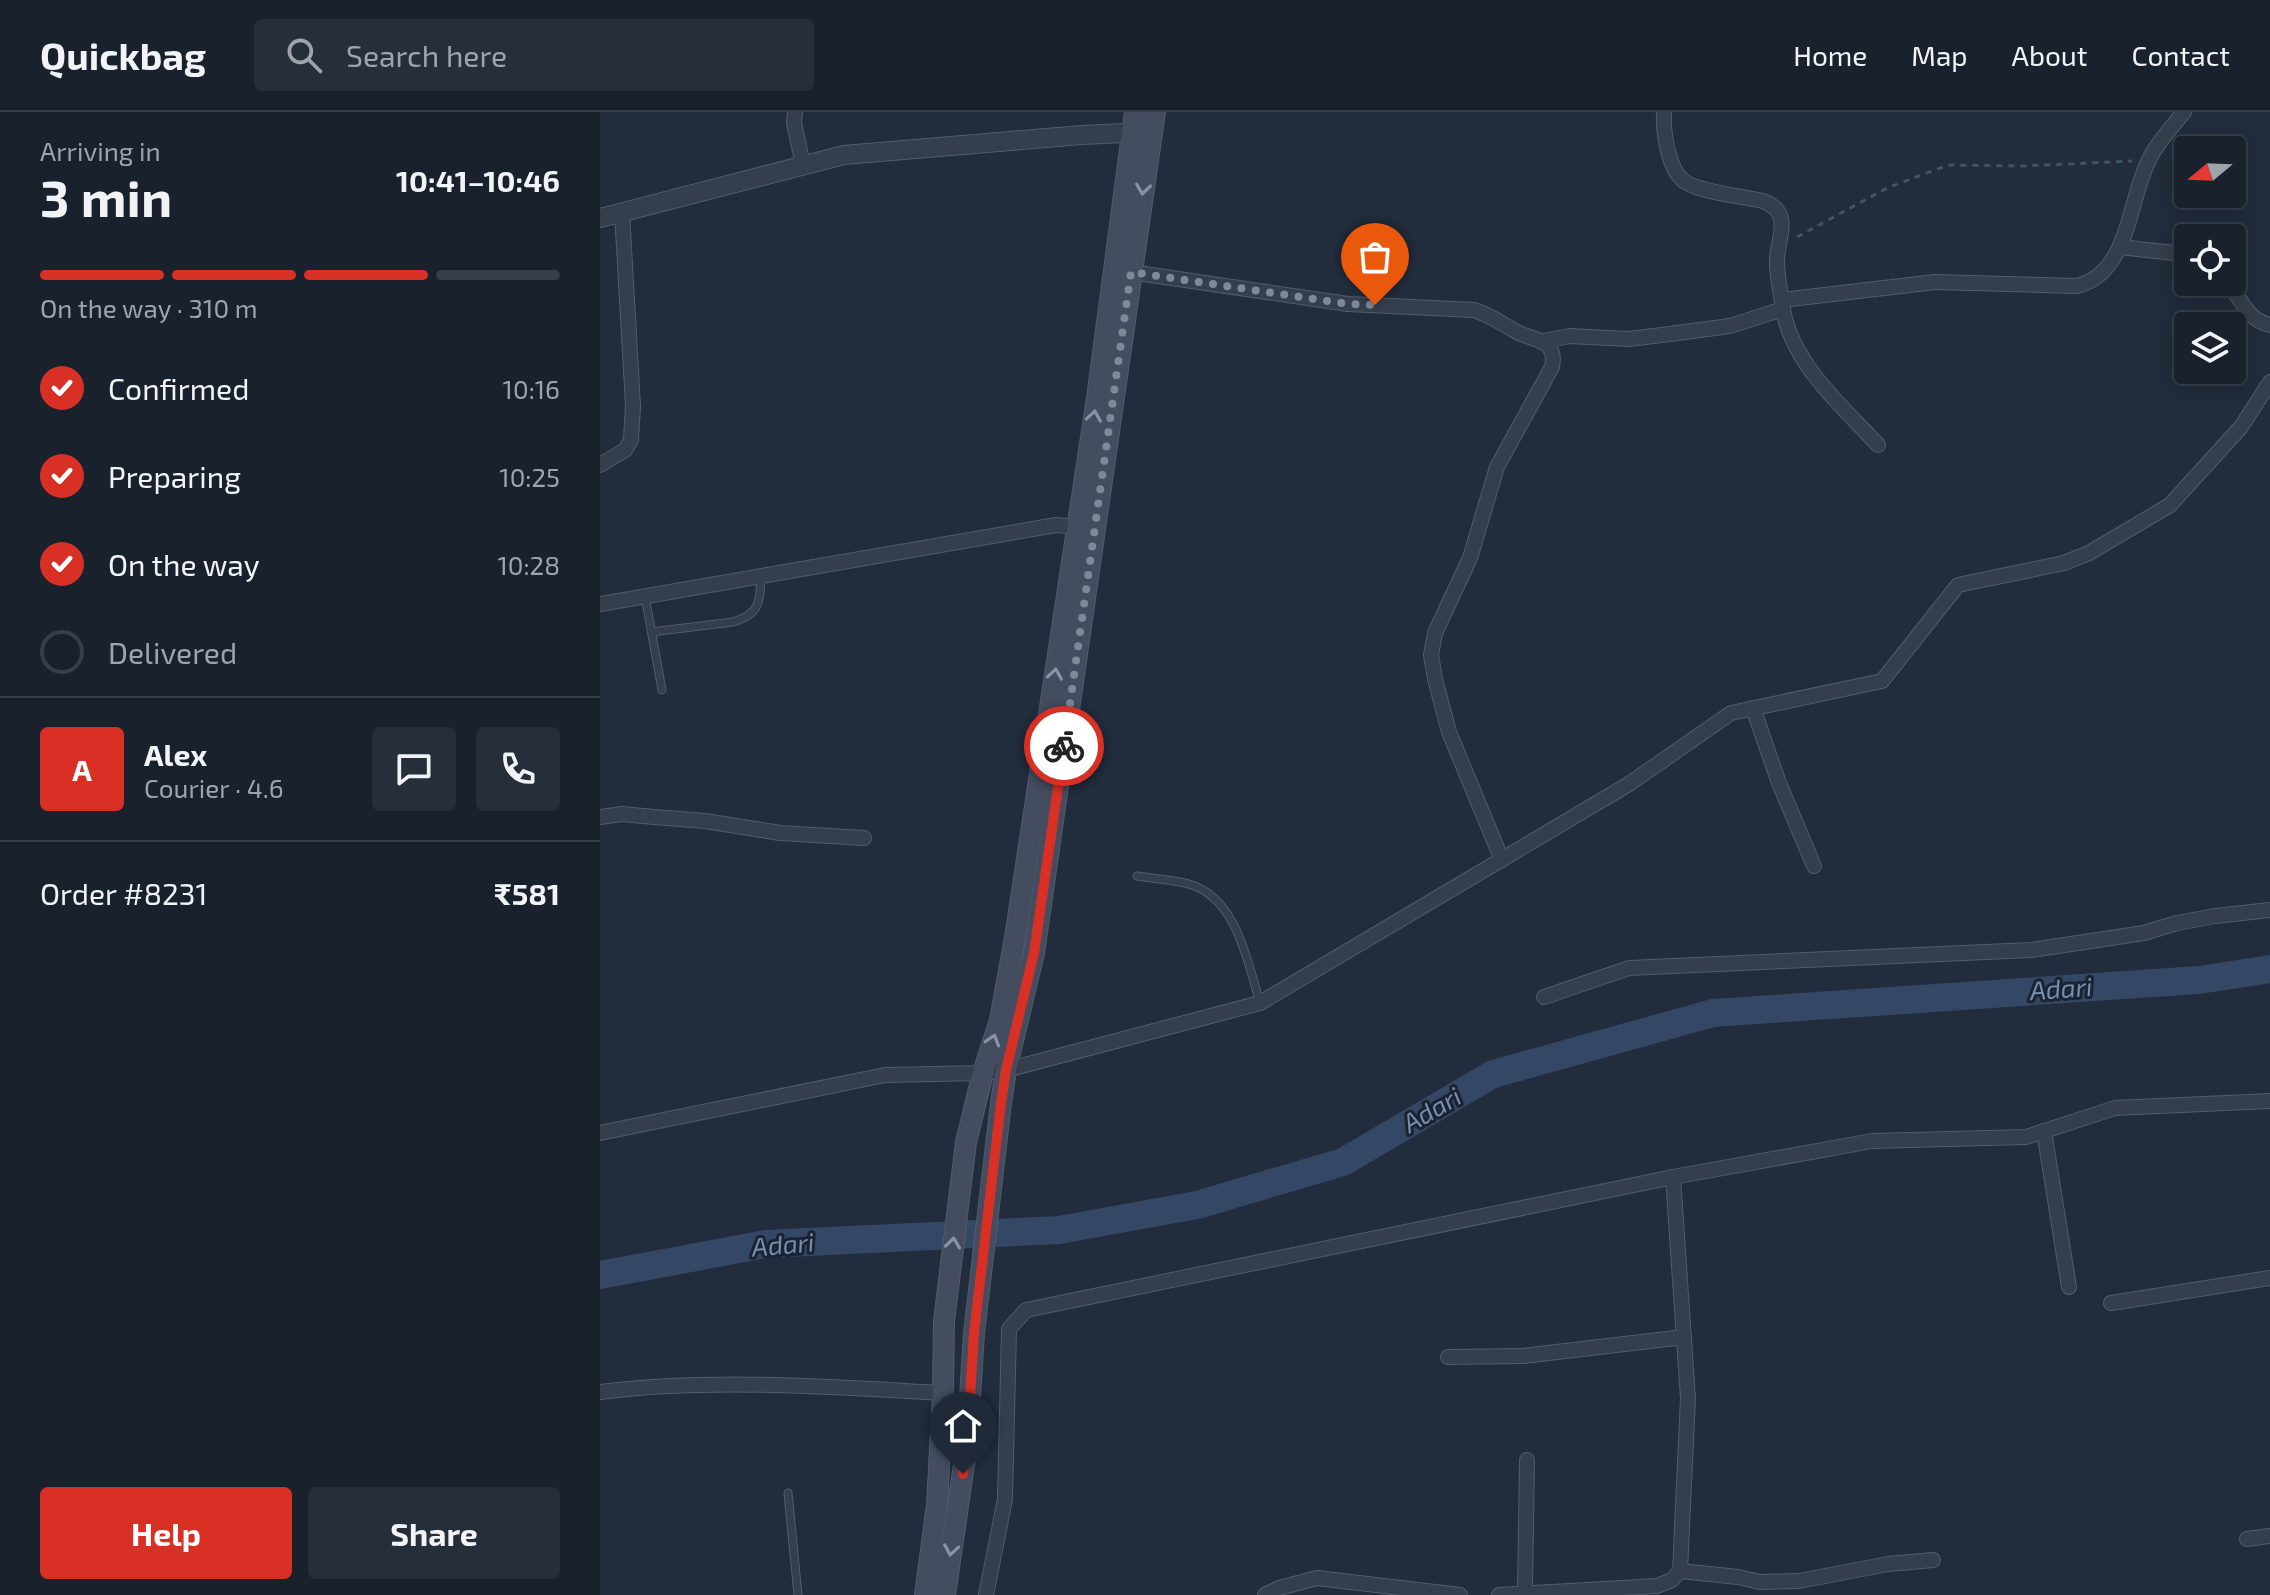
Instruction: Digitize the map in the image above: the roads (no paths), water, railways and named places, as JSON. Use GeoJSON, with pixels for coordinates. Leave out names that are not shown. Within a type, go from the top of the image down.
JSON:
{"type":"FeatureCollection","features":[{"type":"Feature","properties":{"kind":"main road"},"geometry":{"type":"LineString","coordinates":[[945,1595],[967,1444],[974,1333],[1001,1103],[1034,953],[1131,272],[1146,126],[1135,112]]}},
{"type":"Feature","properties":{"kind":"main road"},"geometry":{"type":"LineString","coordinates":[[925,1595],[937,1505],[944,1321],[966,1142],[1000,1020],[1015,938],[1077,527],[1146,126]]}},
{"type":"Feature","properties":{"kind":"street"},"geometry":{"type":"LineString","coordinates":[[795,112],[794,123],[803,165]]}},
{"type":"Feature","properties":{"kind":"street"},"geometry":{"type":"LineString","coordinates":[[1664,112],[1671,160],[1682,180],[1693,186],[1774,205],[1782,219],[1777,264],[1789,331],[1801,356],[1826,389],[1878,445]]}},
{"type":"Feature","properties":{"kind":"street"},"geometry":{"type":"LineString","coordinates":[[1131,272],[1348,304],[1474,310],[1490,315],[1517,333],[1543,341],[1570,336],[1628,339],[1730,326],[1783,304],[1935,282],[2077,286],[2091,283],[2120,247],[2148,161],[2184,112]]}},
{"type":"Feature","properties":{"kind":"street"},"geometry":{"type":"LineString","coordinates":[[600,218],[844,155],[1082,135],[1146,126]]}},
{"type":"Feature","properties":{"kind":"street"},"geometry":{"type":"LineString","coordinates":[[600,465],[625,450],[631,440],[633,406],[622,212]]}},
{"type":"Feature","properties":{"kind":"street"},"geometry":{"type":"LineString","coordinates":[[2120,247],[2174,253]]}},
{"type":"Feature","properties":{"kind":"street"},"geometry":{"type":"LineString","coordinates":[[2238,296],[2250,316],[2270,325]]}},
{"type":"Feature","properties":{"kind":"street"},"geometry":{"type":"LineString","coordinates":[[1502,860],[1449,732],[1431,655],[1435,633],[1470,558],[1497,467],[1552,367],[1552,351],[1543,341]]}},
{"type":"Feature","properties":{"kind":"street"},"geometry":{"type":"LineString","coordinates":[[600,1133],[885,1075],[1006,1070],[1260,1003],[1629,784],[1731,713],[1882,681],[1958,585],[2064,563],[2089,553],[2170,505],[2241,427],[2270,382]]}},
{"type":"Feature","properties":{"kind":"street"},"geometry":{"type":"LineString","coordinates":[[600,604],[1056,525],[1077,527]]}},
{"type":"Feature","properties":{"kind":"street"},"geometry":{"type":"LineString","coordinates":[[1753,708],[1779,783],[1814,866]]}},
{"type":"Feature","properties":{"kind":"street"},"geometry":{"type":"LineString","coordinates":[[600,817],[622,814],[705,821],[780,833],[864,838]]}},
{"type":"Feature","properties":{"kind":"street"},"geometry":{"type":"LineString","coordinates":[[1544,997],[1629,968],[2031,950],[2144,933],[2215,916],[2270,910]]}},
{"type":"Feature","properties":{"kind":"street"},"geometry":{"type":"LineString","coordinates":[[986,1595],[1005,1499],[1009,1329],[1026,1310],[1673,1177],[1872,1141],[2026,1137],[2115,1108],[2270,1101]]}},
{"type":"Feature","properties":{"kind":"street"},"geometry":{"type":"LineString","coordinates":[[2044,1131],[2069,1287]]}},
{"type":"Feature","properties":{"kind":"street"},"geometry":{"type":"LineString","coordinates":[[1499,1595],[1661,1590],[1680,1571],[1688,1398],[1673,1177]]}},
{"type":"Feature","properties":{"kind":"street"},"geometry":{"type":"LineString","coordinates":[[2111,1303],[2270,1278]]}},
{"type":"Feature","properties":{"kind":"street"},"geometry":{"type":"LineString","coordinates":[[1448,1357],[1523,1356],[1684,1337]]}},
{"type":"Feature","properties":{"kind":"street"},"geometry":{"type":"LineString","coordinates":[[600,1392],[631,1388],[764,1384],[943,1393]]}},
{"type":"Feature","properties":{"kind":"street"},"geometry":{"type":"LineString","coordinates":[[1525,1592],[1527,1460]]}},
{"type":"Feature","properties":{"kind":"street"},"geometry":{"type":"LineString","coordinates":[[2247,1539],[2270,1536]]}},
{"type":"Feature","properties":{"kind":"street"},"geometry":{"type":"LineString","coordinates":[[1680,1571],[1760,1582],[1799,1581],[1888,1564],[1933,1560]]}},
{"type":"Feature","properties":{"kind":"street"},"geometry":{"type":"LineString","coordinates":[[1265,1595],[1317,1578],[1460,1595]]}},
{"type":"Feature","properties":{"kind":"lane"},"geometry":{"type":"LineString","coordinates":[[651,632],[745,619],[755,611],[760,598],[761,576]]}},
{"type":"Feature","properties":{"kind":"lane"},"geometry":{"type":"LineString","coordinates":[[645,596],[662,690]]}},
{"type":"Feature","properties":{"kind":"lane"},"geometry":{"type":"LineString","coordinates":[[1137,876],[1193,885],[1216,901],[1233,921],[1260,1003]]}},
{"type":"Feature","properties":{"kind":"lane"},"geometry":{"type":"LineString","coordinates":[[788,1493],[798,1595]]}},
{"type":"Feature","properties":{"kind":"waterway","name":"Adari"},"geometry":{"type":"LineString","coordinates":[[600,1275],[766,1244],[1059,1230],[1197,1205],[1343,1162],[1493,1074],[1713,1013],[2199,980],[2270,969]]}}]}
